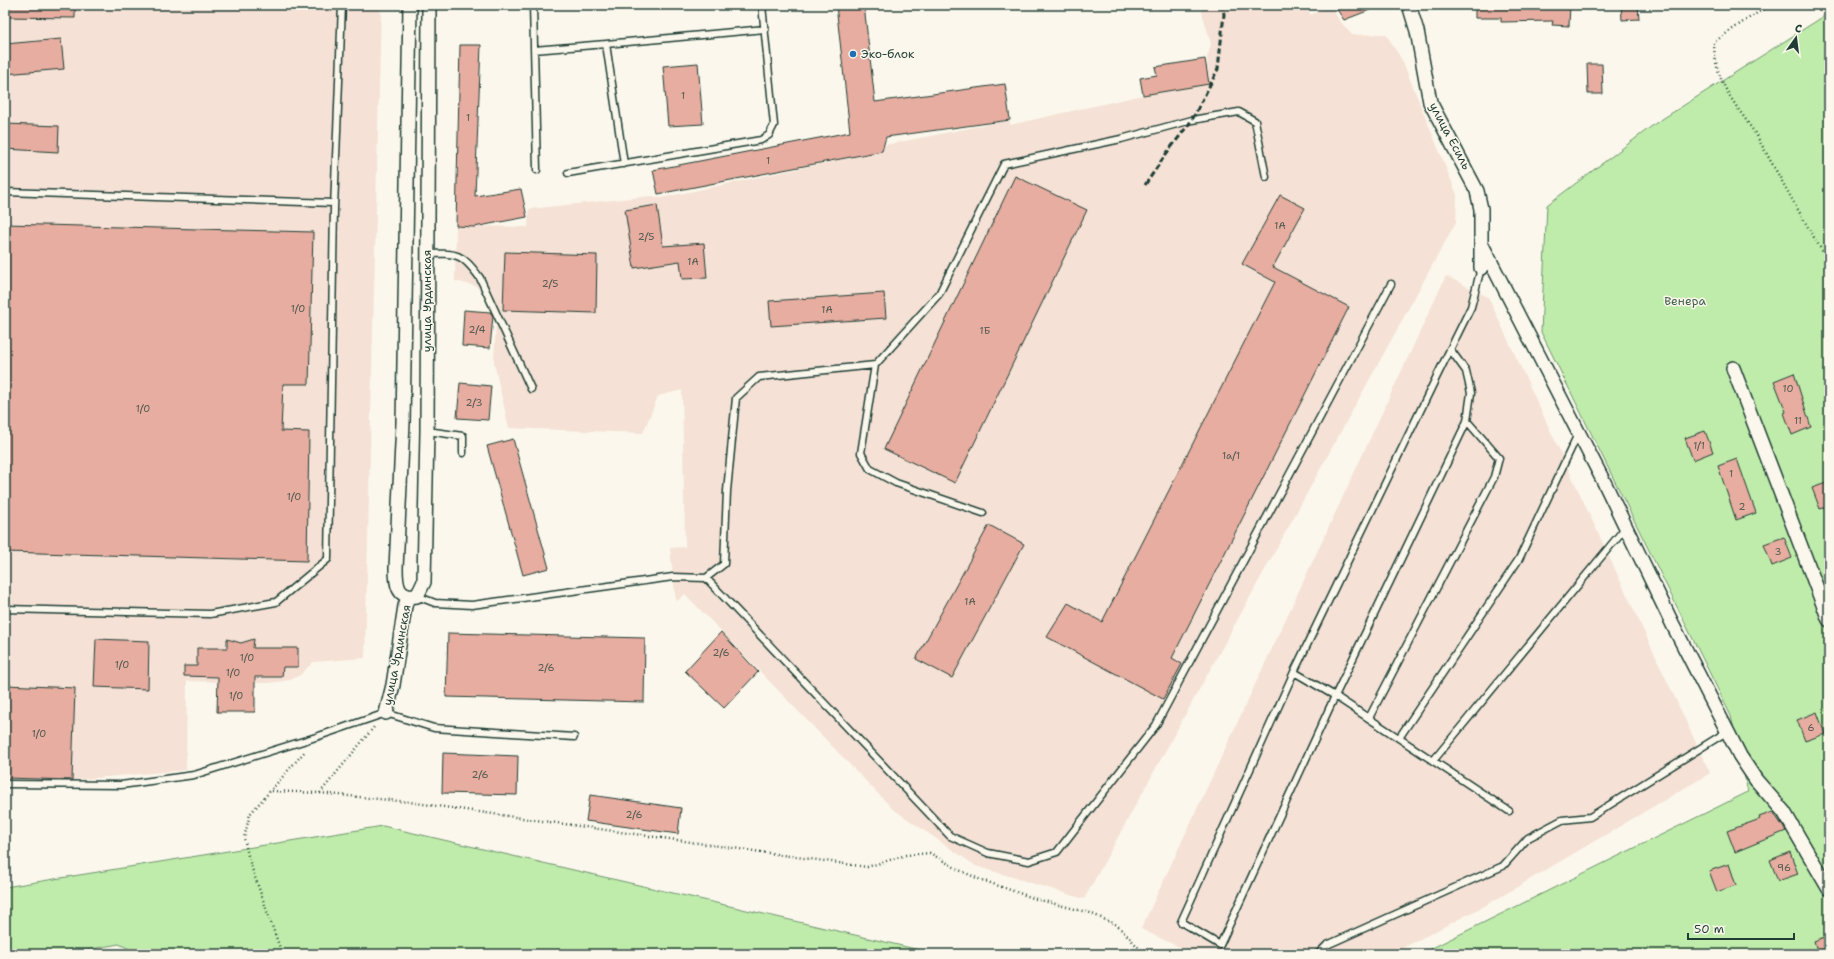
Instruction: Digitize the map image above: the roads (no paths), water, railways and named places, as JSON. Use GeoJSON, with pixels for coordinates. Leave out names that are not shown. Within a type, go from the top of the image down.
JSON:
{"type":"FeatureCollection","features":[{"type":"Feature","properties":{"kind":"street"},"geometry":{"type":"LineString","coordinates":[[410,5],[402,423],[396,568],[398,586],[402,594],[412,597]]}},
{"type":"Feature","properties":{"kind":"street","name":"улица Урдинская"},"geometry":{"type":"LineString","coordinates":[[386,713],[393,685],[405,606],[424,582],[427,431],[429,5]]}},
{"type":"Feature","properties":{"kind":"street","name":"улица Есиль"},"geometry":{"type":"LineString","coordinates":[[1409,5],[1417,31],[1430,102],[1477,191],[1481,209],[1481,268]]}},
{"type":"Feature","properties":{"kind":"street"},"geometry":{"type":"LineString","coordinates":[[1481,244],[1626,527],[1673,625],[1740,756],[1756,780],[1784,812],[1829,889]]}},
{"type":"Feature","properties":{"kind":"street"},"geometry":{"type":"LineString","coordinates":[[1733,368],[1829,620]]}},
{"type":"Feature","properties":{"kind":"lane"},"geometry":{"type":"LineString","coordinates":[[5,609],[210,614],[276,602],[328,558],[334,203],[342,5]]}},
{"type":"Feature","properties":{"kind":"lane"},"geometry":{"type":"LineString","coordinates":[[533,5],[537,170]]}},
{"type":"Feature","properties":{"kind":"lane"},"geometry":{"type":"LineString","coordinates":[[568,173],[760,140],[769,135],[774,125],[762,5]]}},
{"type":"Feature","properties":{"kind":"lane"},"geometry":{"type":"LineString","coordinates":[[534,50],[765,29]]}},
{"type":"Feature","properties":{"kind":"lane"},"geometry":{"type":"LineString","coordinates":[[606,44],[624,164]]}},
{"type":"Feature","properties":{"kind":"lane"},"geometry":{"type":"LineString","coordinates":[[982,513],[896,483],[870,470],[861,453],[875,365],[939,294],[1004,164],[1121,139],[1192,120],[1239,112],[1255,121],[1266,176]]}},
{"type":"Feature","properties":{"kind":"lane"},"geometry":{"type":"LineString","coordinates":[[5,192],[334,203]]}},
{"type":"Feature","properties":{"kind":"lane"},"geometry":{"type":"LineString","coordinates":[[427,254],[450,253],[468,262],[480,278],[531,389]]}},
{"type":"Feature","properties":{"kind":"lane"},"geometry":{"type":"LineString","coordinates":[[1450,349],[1466,371],[1471,393],[1467,421],[1335,696],[1220,945],[1181,922],[1294,672],[1450,349],[1471,307],[1481,268]]}},
{"type":"Feature","properties":{"kind":"lane"},"geometry":{"type":"LineString","coordinates":[[706,578],[950,836],[988,853],[1030,861],[1057,852],[1156,725],[1391,284]]}},
{"type":"Feature","properties":{"kind":"lane"},"geometry":{"type":"LineString","coordinates":[[412,597],[435,603],[472,605],[673,577],[706,578],[724,564],[727,491],[736,398],[759,376],[875,365]]}},
{"type":"Feature","properties":{"kind":"lane"},"geometry":{"type":"LineString","coordinates":[[1369,718],[1494,477],[1499,458],[1467,421]]}},
{"type":"Feature","properties":{"kind":"lane"},"geometry":{"type":"LineString","coordinates":[[427,431],[463,436],[463,453]]}},
{"type":"Feature","properties":{"kind":"lane"},"geometry":{"type":"LineString","coordinates":[[1398,738],[1520,559],[1578,433]]}},
{"type":"Feature","properties":{"kind":"lane"},"geometry":{"type":"LineString","coordinates":[[1434,761],[1626,527]]}},
{"type":"Feature","properties":{"kind":"lane"},"geometry":{"type":"LineString","coordinates":[[1294,672],[1335,696],[1509,811]]}},
{"type":"Feature","properties":{"kind":"lane"},"geometry":{"type":"LineString","coordinates":[[5,784],[121,785],[187,776],[316,738],[386,713],[434,728],[574,737]]}},
{"type":"Feature","properties":{"kind":"lane"},"geometry":{"type":"LineString","coordinates":[[1318,954],[1327,945],[1503,866],[1528,838],[1562,820],[1590,816],[1728,732]]}},
{"type":"Feature","properties":{"kind":"railway"},"geometry":{"type":"LineString","coordinates":[[1145,185],[1192,120],[1218,69],[1224,14],[1222,5]]}},
{"type":"Feature","properties":{"kind":"place","name":"Эко-блок"},"geometry":{"type":"Point","coordinates":[853,54]}},
{"type":"Feature","properties":{"kind":"park label","name":"Венера"},"geometry":{"type":"Point","coordinates":[1685,301]}}]}
